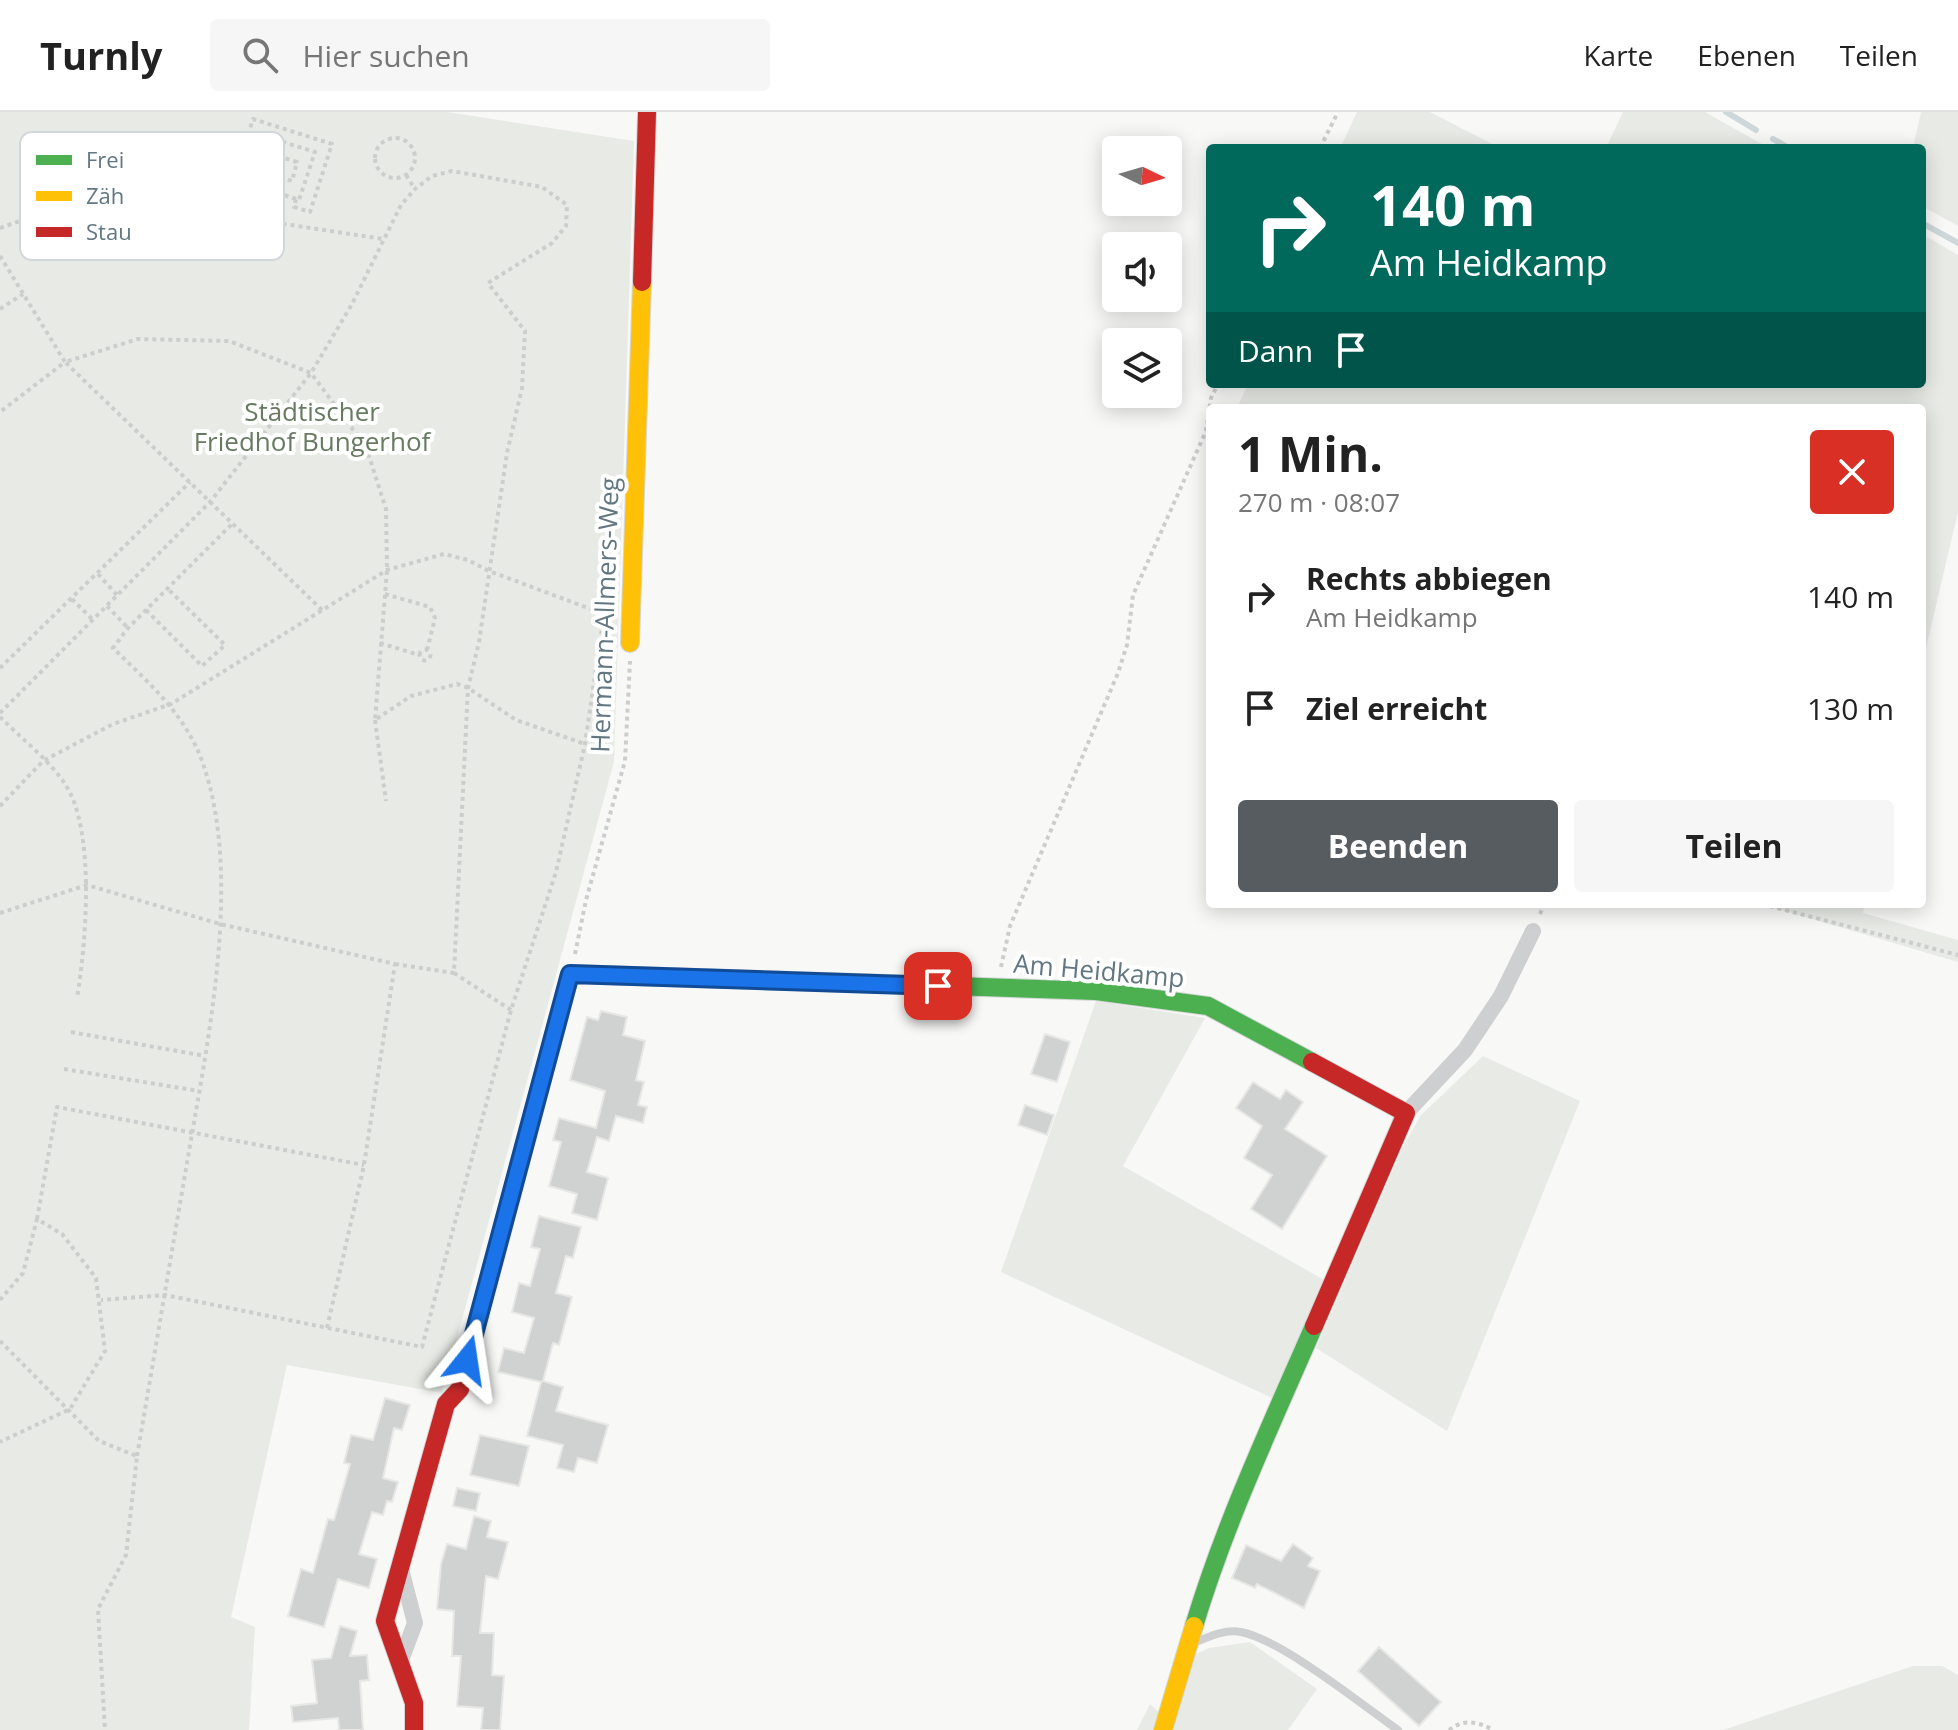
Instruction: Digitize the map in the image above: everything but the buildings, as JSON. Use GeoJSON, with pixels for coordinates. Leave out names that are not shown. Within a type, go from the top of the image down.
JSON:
{"type":"FeatureCollection","features":[{"type":"Feature","properties":{"kind":"street","name":"Hermann-Allmers-Weg"},"geometry":{"type":"LineString","coordinates":[[630,643],[647,112]]}},
{"type":"Feature","properties":{"kind":"street"},"geometry":{"type":"LineString","coordinates":[[1163,1730],[1210,1574],[1244,1487],[1406,1113],[1465,1050],[1501,996],[1533,931]]}},
{"type":"Feature","properties":{"kind":"street","name":"Am Heidkamp"},"geometry":{"type":"LineString","coordinates":[[570,974],[1096,991],[1208,1006],[1406,1113]]}},
{"type":"Feature","properties":{"kind":"street"},"geometry":{"type":"LineString","coordinates":[[414,1730],[414,1703],[385,1621],[446,1404],[460,1389],[570,974]]}},
{"type":"Feature","properties":{"kind":"street"},"geometry":{"type":"LineString","coordinates":[[400,1663],[415,1623],[401,1567]]}},
{"type":"Feature","properties":{"kind":"lane"},"geometry":{"type":"LineString","coordinates":[[1186,1647],[1213,1634],[1240,1631],[1283,1650],[1398,1730]]}},
{"type":"Feature","properties":{"kind":"path"},"geometry":{"type":"LineString","coordinates":[[1322,144],[1338,112]]}},
{"type":"Feature","properties":{"kind":"path"},"geometry":{"type":"LineString","coordinates":[[249,132],[253,119],[332,144],[310,212],[294,207],[315,152],[284,142]]}},
{"type":"Feature","properties":{"kind":"path"},"geometry":{"type":"LineString","coordinates":[[275,132],[277,127]]}},
{"type":"Feature","properties":{"kind":"path"},"geometry":{"type":"LineString","coordinates":[[310,150],[314,139]]}},
{"type":"Feature","properties":{"kind":"path"},"geometry":{"type":"LineString","coordinates":[[399,139],[412,148],[415,163],[406,175],[391,178],[378,169],[376,154],[385,141],[399,139]]}},
{"type":"Feature","properties":{"kind":"path"},"geometry":{"type":"LineString","coordinates":[[284,158],[297,162],[292,181],[284,179]]}},
{"type":"Feature","properties":{"kind":"path"},"geometry":{"type":"LineString","coordinates":[[313,158],[326,162]]}},
{"type":"Feature","properties":{"kind":"path"},"geometry":{"type":"LineString","coordinates":[[77,998],[87,885],[77,812],[65,784],[0,715],[210,502],[311,373],[352,304],[401,205],[432,176],[452,171],[542,187],[567,205],[566,226],[552,243],[488,283],[525,331],[522,388],[507,453],[479,642],[468,688],[454,973]]}},
{"type":"Feature","properties":{"kind":"path"},"geometry":{"type":"LineString","coordinates":[[406,175],[415,189]]}},
{"type":"Feature","properties":{"kind":"path"},"geometry":{"type":"LineString","coordinates":[[284,194],[314,200]]}},
{"type":"Feature","properties":{"kind":"path"},"geometry":{"type":"LineString","coordinates":[[0,228],[20,221]]}},
{"type":"Feature","properties":{"kind":"path"},"geometry":{"type":"LineString","coordinates":[[284,222],[384,239]]}},
{"type":"Feature","properties":{"kind":"path"},"geometry":{"type":"LineString","coordinates":[[0,256],[65,362],[322,610]]}},
{"type":"Feature","properties":{"kind":"path"},"geometry":{"type":"LineString","coordinates":[[0,309],[23,294]]}},
{"type":"Feature","properties":{"kind":"path"},"geometry":{"type":"LineString","coordinates":[[0,412],[65,362],[138,339],[229,341],[311,373],[366,447],[386,509],[387,570],[375,720],[386,801]]}},
{"type":"Feature","properties":{"kind":"path"},"geometry":{"type":"LineString","coordinates":[[1000,988],[1002,960],[1010,926],[1118,673],[1127,645],[1133,595],[1206,431]]}},
{"type":"Feature","properties":{"kind":"path"},"geometry":{"type":"LineString","coordinates":[[0,668],[190,482]]}},
{"type":"Feature","properties":{"kind":"path"},"geometry":{"type":"LineString","coordinates":[[105,1730],[98,1609],[126,1555],[137,1456],[205,1056],[220,924],[218,838],[202,759],[171,704],[113,648],[128,628],[232,524]]}},
{"type":"Feature","properties":{"kind":"path"},"geometry":{"type":"LineString","coordinates":[[0,806],[43,761],[113,724],[171,704],[387,570],[444,554],[468,560],[489,571],[604,614],[585,744],[556,872],[511,1010],[422,1347],[165,1295],[101,1300]]}},
{"type":"Feature","properties":{"kind":"path"},"geometry":{"type":"LineString","coordinates":[[98,574],[117,595]]}},
{"type":"Feature","properties":{"kind":"path"},"geometry":{"type":"LineString","coordinates":[[146,610],[202,666],[225,645],[167,589]]}},
{"type":"Feature","properties":{"kind":"path"},"geometry":{"type":"LineString","coordinates":[[385,594],[430,607],[435,618],[427,650]]}},
{"type":"Feature","properties":{"kind":"path"},"geometry":{"type":"LineString","coordinates":[[72,599],[93,620]]}},
{"type":"Feature","properties":{"kind":"path"},"geometry":{"type":"LineString","coordinates":[[107,606],[128,628]]}},
{"type":"Feature","properties":{"kind":"path"},"geometry":{"type":"LineString","coordinates":[[380,643],[419,655],[423,661],[428,661],[431,653],[427,650]]}},
{"type":"Feature","properties":{"kind":"path","name":"Hermann-Allmers-Weg"},"geometry":{"type":"LineString","coordinates":[[570,974],[586,900],[625,761],[630,643]]}},
{"type":"Feature","properties":{"kind":"path"},"geometry":{"type":"LineString","coordinates":[[419,655],[427,650]]}},
{"type":"Feature","properties":{"kind":"path"},"geometry":{"type":"LineString","coordinates":[[375,720],[411,696],[457,684],[516,720],[585,744]]}},
{"type":"Feature","properties":{"kind":"path"},"geometry":{"type":"LineString","coordinates":[[0,913],[87,885],[220,924],[395,964],[454,973],[511,1010]]}},
{"type":"Feature","properties":{"kind":"path"},"geometry":{"type":"LineString","coordinates":[[1777,908],[1958,955]]}},
{"type":"Feature","properties":{"kind":"path"},"geometry":{"type":"LineString","coordinates":[[327,1328],[364,1165],[395,964]]}},
{"type":"Feature","properties":{"kind":"path"},"geometry":{"type":"LineString","coordinates":[[71,1032],[205,1056]]}},
{"type":"Feature","properties":{"kind":"path"},"geometry":{"type":"LineString","coordinates":[[64,1069],[199,1091]]}},
{"type":"Feature","properties":{"kind":"path"},"geometry":{"type":"LineString","coordinates":[[0,1300],[23,1273],[37,1219],[57,1107],[364,1165]]}},
{"type":"Feature","properties":{"kind":"path"},"geometry":{"type":"LineString","coordinates":[[0,1442],[70,1409],[105,1351],[96,1278],[62,1234],[37,1219]]}},
{"type":"Feature","properties":{"kind":"path"},"geometry":{"type":"LineString","coordinates":[[0,1341],[99,1441],[137,1456]]}},
{"type":"Feature","properties":{"kind":"path"},"geometry":{"type":"LineString","coordinates":[[1449,1730],[1459,1723],[1477,1722],[1494,1730]]}},
{"type":"Feature","properties":{"kind":"green space","name":"Städtischer Friedhof Bungerhof"},"geometry":{"type":"Polygon","coordinates":[[[0,112],[447,112],[634,141],[614,762],[442,1393],[287,1365],[231,1617],[255,1627],[249,1730],[0,1730],[0,112]]]}},
{"type":"Feature","properties":{"kind":"green space"},"geometry":{"type":"Polygon","coordinates":[[[1357,112],[1430,112],[1492,144],[1342,144],[1357,112]]]}},
{"type":"Feature","properties":{"kind":"green space"},"geometry":{"type":"Polygon","coordinates":[[[1623,112],[1705,112],[1762,144],[1608,144],[1623,112]]]}},
{"type":"Feature","properties":{"kind":"green space"},"geometry":{"type":"Polygon","coordinates":[[[1921,112],[1958,112],[1958,226],[1926,208],[1926,144],[1914,144],[1921,112]]]}},
{"type":"Feature","properties":{"kind":"green space"},"geometry":{"type":"Polygon","coordinates":[[[1926,236],[1958,255],[1958,512],[1926,648],[1926,404],[1239,404],[1246,388],[1926,388],[1926,236]]]}},
{"type":"Feature","properties":{"kind":"green space"},"geometry":{"type":"Polygon","coordinates":[[[1775,908],[1864,908],[1863,913],[1958,940],[1958,962],[1775,908]]]}},
{"type":"Feature","properties":{"kind":"green space"},"geometry":{"type":"Polygon","coordinates":[[[1096,1001],[1205,1018],[1123,1166],[1326,1281],[1274,1399],[1001,1272],[1096,1001]]]}},
{"type":"Feature","properties":{"kind":"green space"},"geometry":{"type":"Polygon","coordinates":[[[1483,1056],[1580,1101],[1447,1431],[1316,1348],[1403,1147],[1420,1116],[1483,1056]]]}},
{"type":"Feature","properties":{"kind":"green space"},"geometry":{"type":"Polygon","coordinates":[[[1250,1642],[1317,1689],[1288,1730],[1137,1730],[1150,1704],[1171,1724],[1190,1657],[1209,1648],[1250,1642]]]}},
{"type":"Feature","properties":{"kind":"green space"},"geometry":{"type":"Polygon","coordinates":[[[1913,1666],[1942,1666],[1958,1675],[1958,1730],[1723,1730],[1913,1666]]]}},
{"type":"Feature","properties":{"kind":"waterway"},"geometry":{"type":"LineString","coordinates":[[1726,112],[1756,130]]}},
{"type":"Feature","properties":{"kind":"waterway"},"geometry":{"type":"LineString","coordinates":[[1773,139],[1782,144]]}},
{"type":"Feature","properties":{"kind":"waterway"},"geometry":{"type":"LineString","coordinates":[[1926,225],[1958,243]]}},
{"type":"Feature","properties":{"kind":"traffic: fast"},"geometry":{"type":"LineString","coordinates":[[952,986],[1096,991],[1208,1006],[1312,1062]]}},
{"type":"Feature","properties":{"kind":"traffic: fast"},"geometry":{"type":"LineString","coordinates":[[1194,1626],[1234,1512],[1314,1326]]}},
{"type":"Feature","properties":{"kind":"traffic: slow"},"geometry":{"type":"LineString","coordinates":[[630,643],[642,282]]}},
{"type":"Feature","properties":{"kind":"traffic: slow"},"geometry":{"type":"LineString","coordinates":[[532,1118],[570,974],[952,986]]}},
{"type":"Feature","properties":{"kind":"traffic: slow"},"geometry":{"type":"LineString","coordinates":[[1163,1730],[1194,1626]]}},
{"type":"Feature","properties":{"kind":"traffic: jam"},"geometry":{"type":"LineString","coordinates":[[642,282],[647,112]]}},
{"type":"Feature","properties":{"kind":"traffic: jam"},"geometry":{"type":"LineString","coordinates":[[1312,1062],[1406,1113],[1314,1326]]}},
{"type":"Feature","properties":{"kind":"traffic: jam"},"geometry":{"type":"LineString","coordinates":[[414,1730],[414,1703],[385,1621],[446,1404],[460,1389],[532,1118]]}},
{"type":"Feature","properties":{"kind":"route"},"geometry":{"type":"LineString","coordinates":[[467,1360],[570,974],[938,986]]}}]}
